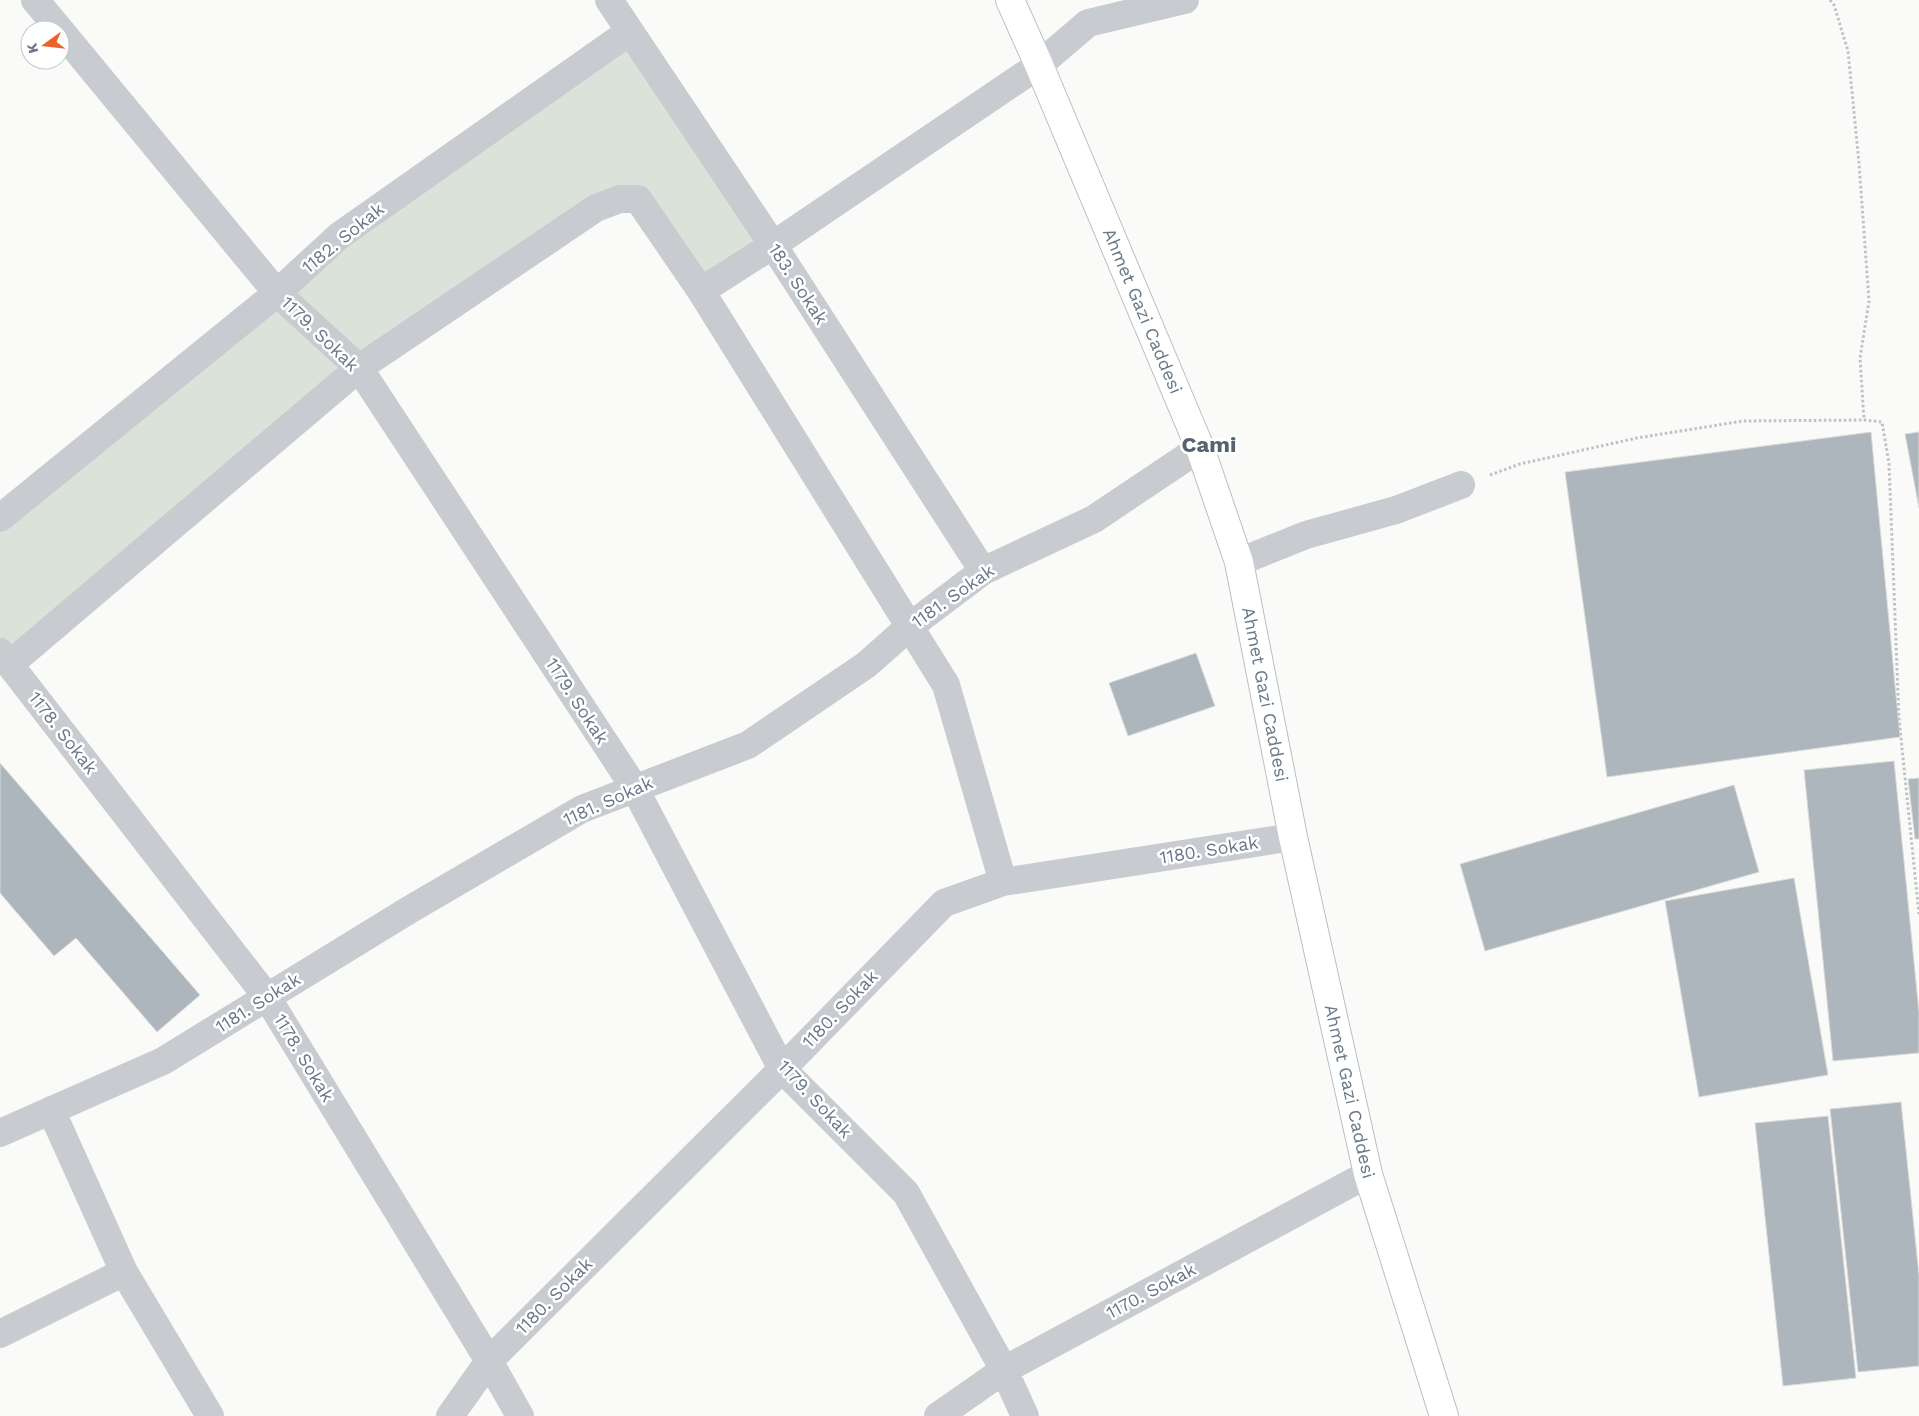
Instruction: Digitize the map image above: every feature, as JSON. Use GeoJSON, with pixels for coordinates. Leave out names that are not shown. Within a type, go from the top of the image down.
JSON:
{"type":"FeatureCollection","features":[{"type":"Feature","properties":{"kind":"street","name":"1179. Sokak"},"geometry":{"type":"LineString","coordinates":[[35,0],[52,20]]}},
{"type":"Feature","properties":{"kind":"street","name":"183. Sokak"},"geometry":{"type":"LineString","coordinates":[[609,0],[772,245],[983,571]]}},
{"type":"Feature","properties":{"kind":"street","name":"Ahmet Gazi Caddesi"},"geometry":{"type":"LineString","coordinates":[[1010,0],[1040,65],[1200,448],[1239,562],[1293,837],[1368,1174],[1444,1416]]}},
{"type":"Feature","properties":{"kind":"street"},"geometry":{"type":"LineString","coordinates":[[701,291],[1040,65],[1088,23],[1184,0]]}},
{"type":"Feature","properties":{"kind":"street","name":"1182. Sokak"},"geometry":{"type":"LineString","coordinates":[[0,518],[277,293],[339,236],[629,32]]}},
{"type":"Feature","properties":{"kind":"street","name":"1179. Sokak"},"geometry":{"type":"LineString","coordinates":[[70,42],[277,293],[359,368],[634,788],[782,1069],[906,1193],[1004,1370],[1026,1416]]}},
{"type":"Feature","properties":{"kind":"street"},"geometry":{"type":"LineString","coordinates":[[5,658],[359,368],[596,208],[620,198],[638,199],[701,291],[946,684],[1003,882]]}},
{"type":"Feature","properties":{"kind":"street","name":"1181. Sokak"},"geometry":{"type":"LineString","coordinates":[[0,1133],[164,1061],[267,997],[582,809],[748,745],[866,665],[909,627],[983,571],[1094,519],[1200,448]]}},
{"type":"Feature","properties":{"kind":"street"},"geometry":{"type":"LineString","coordinates":[[1239,562],[1306,535],[1396,510],[1461,485]]}},
{"type":"Feature","properties":{"kind":"street","name":"1178. Sokak"},"geometry":{"type":"LineString","coordinates":[[5,658],[267,997],[489,1361],[520,1416]]}},
{"type":"Feature","properties":{"kind":"street","name":"1180. Sokak"},"geometry":{"type":"LineString","coordinates":[[450,1416],[489,1361],[782,1069],[944,903],[1003,882],[1293,837]]}},
{"type":"Feature","properties":{"kind":"street"},"geometry":{"type":"LineString","coordinates":[[52,1110],[124,1272],[210,1416]]}},
{"type":"Feature","properties":{"kind":"street","name":"1170. Sokak"},"geometry":{"type":"LineString","coordinates":[[938,1416],[1004,1370],[1368,1174]]}},
{"type":"Feature","properties":{"kind":"street"},"geometry":{"type":"LineString","coordinates":[[0,1334],[124,1272]]}},
{"type":"Feature","properties":{"kind":"path"},"geometry":{"type":"LineString","coordinates":[[1830,0],[1834,5],[1848,51],[1859,163],[1869,301],[1860,358],[1864,420]]}},
{"type":"Feature","properties":{"kind":"path"},"geometry":{"type":"LineString","coordinates":[[1461,485],[1520,464],[1637,438],[1743,420],[1864,420],[1882,422],[1889,463],[1899,719],[1919,914]]}},
{"type":"Feature","properties":{"kind":"shaded area"},"geometry":{"type":"Polygon","coordinates":[[[629,32],[773,245],[701,291],[620,199],[359,368],[10,664],[0,652],[0,518],[277,293],[629,32]]]}},
{"type":"Feature","properties":{"kind":"building"},"geometry":{"type":"Polygon","coordinates":[[[1871,432],[1900,737],[1607,777],[1565,472],[1871,432]]]}},
{"type":"Feature","properties":{"kind":"building"},"geometry":{"type":"Polygon","coordinates":[[[1919,432],[1919,508],[1905,434],[1919,432]]]}},
{"type":"Feature","properties":{"kind":"building"},"geometry":{"type":"Polygon","coordinates":[[[1196,653],[1215,706],[1128,736],[1109,683],[1196,653]]]}},
{"type":"Feature","properties":{"kind":"building"},"geometry":{"type":"Polygon","coordinates":[[[1894,761],[1919,1012],[1919,1053],[1833,1061],[1804,770],[1894,761]]]}},
{"type":"Feature","properties":{"kind":"building"},"geometry":{"type":"Polygon","coordinates":[[[0,763],[200,995],[157,1032],[76,938],[54,956],[0,893],[0,763]]]}},
{"type":"Feature","properties":{"kind":"building"},"geometry":{"type":"Polygon","coordinates":[[[1919,778],[1919,839],[1915,839],[1908,779],[1919,778]]]}},
{"type":"Feature","properties":{"kind":"building"},"geometry":{"type":"Polygon","coordinates":[[[1734,785],[1759,872],[1485,951],[1460,864],[1734,785]]]}},
{"type":"Feature","properties":{"kind":"building"},"geometry":{"type":"Polygon","coordinates":[[[1794,878],[1828,1075],[1699,1097],[1665,901],[1794,878]]]}},
{"type":"Feature","properties":{"kind":"building"},"geometry":{"type":"Polygon","coordinates":[[[1901,1102],[1919,1275],[1919,1366],[1858,1372],[1830,1109],[1901,1102]]]}},
{"type":"Feature","properties":{"kind":"building"},"geometry":{"type":"Polygon","coordinates":[[[1828,1116],[1856,1378],[1783,1386],[1755,1123],[1828,1116]]]}},
{"type":"Feature","properties":{"kind":"district","name":"Cami"},"geometry":{"type":"Point","coordinates":[1209,444]}}]}
